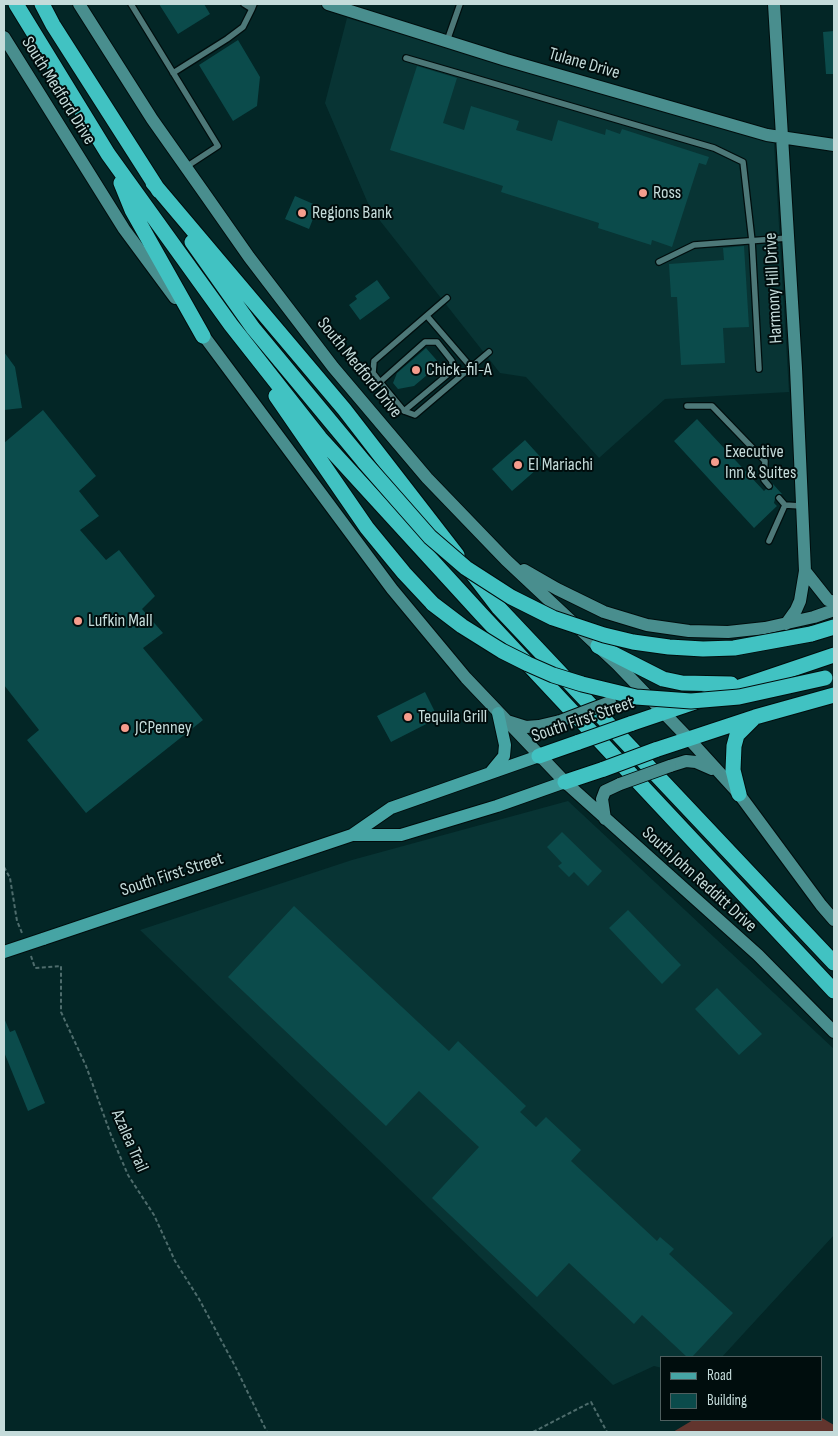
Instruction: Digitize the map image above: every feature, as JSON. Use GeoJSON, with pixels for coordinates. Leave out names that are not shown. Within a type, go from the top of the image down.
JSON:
{"type":"FeatureCollection","features":[{"type":"Feature","properties":{"kind":"highway"},"geometry":{"type":"LineString","coordinates":[[16,4],[108,154],[231,325],[320,438],[481,614],[834,991]]}},
{"type":"Feature","properties":{"kind":"highway"},"geometry":{"type":"LineString","coordinates":[[42,4],[53,25],[153,183],[211,270],[253,328],[365,463],[430,537],[466,568],[511,597],[553,618],[623,640],[669,647],[734,648],[811,634],[834,627]]}},
{"type":"Feature","properties":{"kind":"highway"},"geometry":{"type":"LineString","coordinates":[[108,154],[132,210],[203,336]]}},
{"type":"Feature","properties":{"kind":"highway"},"geometry":{"type":"LineString","coordinates":[[153,183],[344,409],[498,607],[834,963]]}},
{"type":"Feature","properties":{"kind":"highway"},"geometry":{"type":"LineString","coordinates":[[231,325],[286,412],[367,528],[404,573],[433,604],[462,626],[502,651],[553,675],[636,697],[691,701],[739,697],[830,677]]}},
{"type":"Feature","properties":{"kind":"highway"},"geometry":{"type":"LineString","coordinates":[[598,646],[663,679],[682,683],[719,685],[750,683]]}},
{"type":"Feature","properties":{"kind":"highway","name":"South First Street"},"geometry":{"type":"LineString","coordinates":[[539,756],[834,655]]}},
{"type":"Feature","properties":{"kind":"highway","name":"South First Street"},"geometry":{"type":"LineString","coordinates":[[565,782],[688,738],[834,695]]}},
{"type":"Feature","properties":{"kind":"highway"},"geometry":{"type":"LineString","coordinates":[[739,794],[733,770],[734,746],[737,735],[755,717]]}},
{"type":"Feature","properties":{"kind":"main road","name":"Tulane Drive"},"geometry":{"type":"LineString","coordinates":[[328,4],[631,96],[782,138],[834,145]]}},
{"type":"Feature","properties":{"kind":"main road","name":"Harmony Hill Drive"},"geometry":{"type":"LineString","coordinates":[[774,4],[796,368],[805,571],[800,601],[786,624]]}},
{"type":"Feature","properties":{"kind":"main road","name":"South Medford Drive"},"geometry":{"type":"LineString","coordinates":[[80,5],[152,119],[249,257],[332,367],[423,473],[506,560],[598,646],[664,712]]}},
{"type":"Feature","properties":{"kind":"main road","name":"South Medford Drive"},"geometry":{"type":"LineString","coordinates":[[4,37],[124,229],[203,336],[392,589],[466,678],[539,756]]}},
{"type":"Feature","properties":{"kind":"main road"},"geometry":{"type":"LineString","coordinates":[[506,560],[557,589],[604,612],[647,625],[689,631],[728,632],[786,624],[834,610]]}},
{"type":"Feature","properties":{"kind":"main road"},"geometry":{"type":"LineString","coordinates":[[805,571],[828,600],[834,602]]}},
{"type":"Feature","properties":{"kind":"main road"},"geometry":{"type":"LineString","coordinates":[[489,774],[504,756],[505,745],[502,717],[526,727],[560,721],[619,698],[631,679]]}},
{"type":"Feature","properties":{"kind":"main road"},"geometry":{"type":"LineString","coordinates":[[664,712],[739,794],[834,920]]}},
{"type":"Feature","properties":{"kind":"main road","name":"South First Street"},"geometry":{"type":"LineString","coordinates":[[4,952],[352,836],[391,808],[539,756]]}},
{"type":"Feature","properties":{"kind":"main road","name":"South John Redditt Drive"},"geometry":{"type":"LineString","coordinates":[[539,756],[605,820],[758,955],[834,1032]]}},
{"type":"Feature","properties":{"kind":"main road"},"geometry":{"type":"LineString","coordinates":[[605,820],[602,799],[605,791],[620,784],[686,761],[696,762],[717,771]]}},
{"type":"Feature","properties":{"kind":"main road","name":"South First Street"},"geometry":{"type":"LineString","coordinates":[[352,836],[401,835],[497,806],[565,782]]}},
{"type":"Feature","properties":{"kind":"lane"},"geometry":{"type":"LineString","coordinates":[[131,4],[218,146],[186,167]]}},
{"type":"Feature","properties":{"kind":"lane"},"geometry":{"type":"LineString","coordinates":[[173,73],[243,27],[253,7],[244,4]]}},
{"type":"Feature","properties":{"kind":"lane"},"geometry":{"type":"LineString","coordinates":[[447,41],[460,4]]}},
{"type":"Feature","properties":{"kind":"lane"},"geometry":{"type":"LineString","coordinates":[[406,58],[714,148],[743,162],[752,241],[759,369]]}},
{"type":"Feature","properties":{"kind":"lane"},"geometry":{"type":"LineString","coordinates":[[659,262],[694,245],[788,238]]}},
{"type":"Feature","properties":{"kind":"lane"},"geometry":{"type":"LineString","coordinates":[[447,298],[374,361],[373,373],[404,411],[415,415],[489,352]]}},
{"type":"Feature","properties":{"kind":"lane"},"geometry":{"type":"LineString","coordinates":[[427,316],[471,367]]}},
{"type":"Feature","properties":{"kind":"lane"},"geometry":{"type":"LineString","coordinates":[[380,382],[425,342],[437,342],[452,361],[452,371],[404,411]]}},
{"type":"Feature","properties":{"kind":"lane"},"geometry":{"type":"LineString","coordinates":[[687,406],[712,406],[765,461],[764,480],[769,486]]}},
{"type":"Feature","properties":{"kind":"lane"},"geometry":{"type":"LineString","coordinates":[[779,498],[785,505],[801,506]]}},
{"type":"Feature","properties":{"kind":"lane"},"geometry":{"type":"LineString","coordinates":[[769,541],[785,505]]}},
{"type":"Feature","properties":{"kind":"path"},"geometry":{"type":"LineString","coordinates":[[4,867],[10,878],[17,921],[24,940]]}},
{"type":"Feature","properties":{"kind":"path","name":"Azalea Trail"},"geometry":{"type":"LineString","coordinates":[[28,949],[35,968],[61,966],[62,1012],[86,1066],[128,1175],[154,1215],[176,1261],[235,1366],[267,1432]]}},
{"type":"Feature","properties":{"kind":"path"},"geometry":{"type":"LineString","coordinates":[[533,1432],[591,1402],[607,1432]]}},
{"type":"Feature","properties":{"kind":"shaded area"},"geometry":{"type":"Polygon","coordinates":[[[347,18],[774,143],[789,392],[665,399],[599,458],[526,377],[500,373],[370,208],[325,103],[347,18]]]}},
{"type":"Feature","properties":{"kind":"shaded area"},"geometry":{"type":"Polygon","coordinates":[[[568,801],[834,1049],[834,1235],[723,1356],[660,1356],[660,1368],[654,1366],[613,1385],[140,930],[352,860],[568,801]]]}},
{"type":"Feature","properties":{"kind":"shaded area"},"geometry":{"type":"Polygon","coordinates":[[[823,1419],[834,1425],[834,1432],[673,1432],[691,1421],[823,1421],[823,1419]]]}},
{"type":"Feature","properties":{"kind":"building"},"geometry":{"type":"Polygon","coordinates":[[[159,4],[204,4],[210,14],[178,34],[159,4]]]}},
{"type":"Feature","properties":{"kind":"building"},"geometry":{"type":"Polygon","coordinates":[[[834,31],[834,74],[826,74],[823,32],[834,31]]]}},
{"type":"Feature","properties":{"kind":"building"},"geometry":{"type":"Polygon","coordinates":[[[238,40],[260,77],[257,106],[233,121],[199,65],[238,40]]]}},
{"type":"Feature","properties":{"kind":"building"},"geometry":{"type":"Polygon","coordinates":[[[417,66],[457,78],[443,123],[464,130],[471,106],[519,121],[516,130],[552,141],[558,120],[605,135],[606,129],[620,134],[622,129],[709,157],[706,165],[699,163],[672,247],[652,240],[651,245],[598,228],[599,223],[501,192],[503,186],[390,150],[417,66]]]}},
{"type":"Feature","properties":{"kind":"building","name":"Regions Bank"},"geometry":{"type":"Polygon","coordinates":[[[295,196],[318,206],[309,229],[285,219],[295,196]]]}},
{"type":"Feature","properties":{"kind":"building"},"geometry":{"type":"Polygon","coordinates":[[[744,246],[749,327],[723,328],[725,363],[681,365],[677,297],[671,297],[669,264],[724,260],[723,248],[744,246]]]}},
{"type":"Feature","properties":{"kind":"building"},"geometry":{"type":"Polygon","coordinates":[[[377,280],[390,298],[360,320],[349,305],[357,299],[355,296],[377,280]]]}},
{"type":"Feature","properties":{"kind":"building","name":"Chick-fil-A"},"geometry":{"type":"Polygon","coordinates":[[[426,348],[440,364],[414,386],[398,389],[393,383],[397,373],[426,348]]]}},
{"type":"Feature","properties":{"kind":"building"},"geometry":{"type":"Polygon","coordinates":[[[4,352],[15,367],[22,408],[4,410],[4,352]]]}},
{"type":"Feature","properties":{"kind":"building","name":"Lufkin Mall"},"geometry":{"type":"Polygon","coordinates":[[[43,410],[96,476],[79,491],[99,516],[80,530],[106,560],[119,550],[155,596],[142,609],[163,633],[143,648],[203,720],[86,813],[27,740],[39,730],[4,685],[4,443],[43,410]]]}},
{"type":"Feature","properties":{"kind":"building","name":"Executive Inn & Suites"},"geometry":{"type":"Polygon","coordinates":[[[697,419],[764,491],[766,489],[772,490],[773,484],[782,494],[776,495],[774,503],[777,506],[754,528],[674,441],[697,419]]]}},
{"type":"Feature","properties":{"kind":"building","name":"El Mariachi"},"geometry":{"type":"Polygon","coordinates":[[[525,440],[545,462],[512,491],[492,469],[525,440]]]}},
{"type":"Feature","properties":{"kind":"building","name":"Tequila Grill"},"geometry":{"type":"Polygon","coordinates":[[[425,692],[438,718],[391,742],[377,716],[425,692]]]}},
{"type":"Feature","properties":{"kind":"building"},"geometry":{"type":"Polygon","coordinates":[[[562,832],[602,871],[588,886],[574,872],[569,877],[558,866],[562,863],[547,847],[562,832]]]}},
{"type":"Feature","properties":{"kind":"building"},"geometry":{"type":"Polygon","coordinates":[[[294,906],[449,1051],[458,1041],[526,1106],[520,1112],[536,1127],[546,1117],[581,1150],[571,1161],[657,1241],[660,1237],[674,1249],[669,1254],[733,1313],[693,1356],[686,1356],[642,1315],[634,1324],[569,1263],[537,1297],[432,1198],[479,1147],[419,1091],[386,1126],[228,977],[294,906]]]}},
{"type":"Feature","properties":{"kind":"building"},"geometry":{"type":"Polygon","coordinates":[[[628,910],[681,965],[662,984],[609,928],[628,910]]]}},
{"type":"Feature","properties":{"kind":"building"},"geometry":{"type":"Polygon","coordinates":[[[717,988],[762,1034],[739,1055],[695,1009],[717,988]]]}},
{"type":"Feature","properties":{"kind":"building"},"geometry":{"type":"Polygon","coordinates":[[[4,1018],[10,1032],[15,1030],[45,1103],[28,1111],[4,1052],[4,1018]]]}},
{"type":"Feature","properties":{"kind":"place","name":"Ross"},"geometry":{"type":"Point","coordinates":[643,193]}},
{"type":"Feature","properties":{"kind":"place","name":"Regions Bank"},"geometry":{"type":"Point","coordinates":[302,213]}},
{"type":"Feature","properties":{"kind":"place","name":"Chick-fil-A"},"geometry":{"type":"Point","coordinates":[416,370]}},
{"type":"Feature","properties":{"kind":"place","name":"Executive Inn & Suites"},"geometry":{"type":"Point","coordinates":[715,462]}},
{"type":"Feature","properties":{"kind":"place","name":"El Mariachi"},"geometry":{"type":"Point","coordinates":[518,465]}},
{"type":"Feature","properties":{"kind":"place","name":"Lufkin Mall"},"geometry":{"type":"Point","coordinates":[78,621]}},
{"type":"Feature","properties":{"kind":"place","name":"Tequila Grill"},"geometry":{"type":"Point","coordinates":[408,717]}},
{"type":"Feature","properties":{"kind":"place","name":"JCPenney"},"geometry":{"type":"Point","coordinates":[125,728]}}]}
